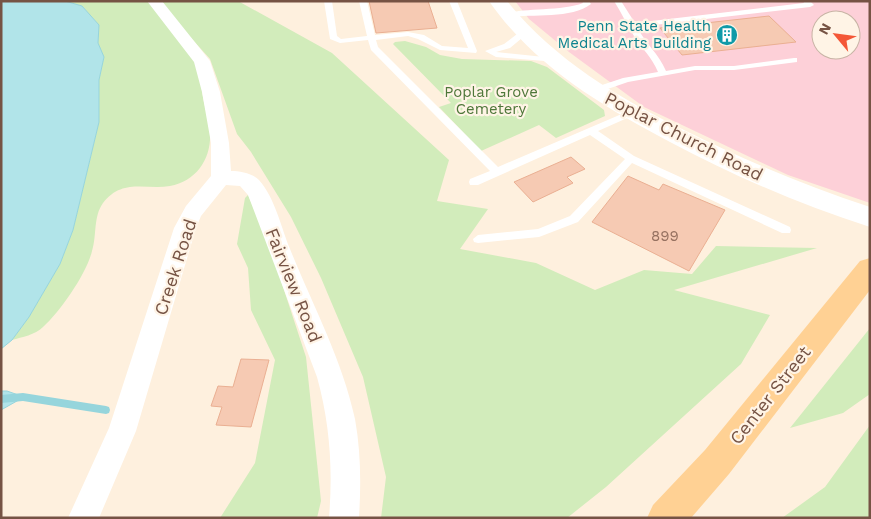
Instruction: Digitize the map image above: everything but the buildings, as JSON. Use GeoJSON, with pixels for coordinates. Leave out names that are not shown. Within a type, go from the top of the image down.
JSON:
{"type":"FeatureCollection","features":[{"type":"Feature","properties":{"kind":"main road","name":"Center Street"},"geometry":{"type":"LineString","coordinates":[[666,518],[717,462],[870,269]]}},
{"type":"Feature","properties":{"kind":"street"},"geometry":{"type":"LineString","coordinates":[[154,1],[202,61],[211,92],[220,143],[221,178]]}},
{"type":"Feature","properties":{"kind":"street","name":"Poplar Church Road"},"geometry":{"type":"LineString","coordinates":[[503,8],[524,33],[554,60],[632,113],[747,171],[814,198],[870,217]]}},
{"type":"Feature","properties":{"kind":"street","name":"Fairview Road"},"geometry":{"type":"LineString","coordinates":[[221,178],[244,180],[252,184],[318,344],[331,381],[341,419],[347,487],[344,518]]}},
{"type":"Feature","properties":{"kind":"street","name":"Creek Road"},"geometry":{"type":"LineString","coordinates":[[83,518],[122,431],[185,228],[193,212],[221,178]]}},
{"type":"Feature","properties":{"kind":"lane"},"geometry":{"type":"LineString","coordinates":[[328,1],[333,37],[340,41],[408,34],[420,37],[440,48],[554,60]]}},
{"type":"Feature","properties":{"kind":"lane"},"geometry":{"type":"LineString","coordinates":[[364,1],[374,48],[497,172]]}},
{"type":"Feature","properties":{"kind":"lane"},"geometry":{"type":"LineString","coordinates":[[453,1],[474,51]]}},
{"type":"Feature","properties":{"kind":"lane"},"geometry":{"type":"LineString","coordinates":[[503,8],[529,12],[561,11],[583,6],[586,4],[585,1]]}},
{"type":"Feature","properties":{"kind":"lane"},"geometry":{"type":"LineString","coordinates":[[617,1],[637,34],[657,59],[663,73]]}},
{"type":"Feature","properties":{"kind":"lane"},"geometry":{"type":"LineString","coordinates":[[633,25],[810,4],[806,1]]}},
{"type":"Feature","properties":{"kind":"lane"},"geometry":{"type":"LineString","coordinates":[[489,52],[506,46],[524,33]]}},
{"type":"Feature","properties":{"kind":"lane"},"geometry":{"type":"LineString","coordinates":[[596,90],[626,80],[695,68],[727,68],[794,60]]}},
{"type":"Feature","properties":{"kind":"lane"},"geometry":{"type":"LineString","coordinates":[[474,182],[632,113]]}},
{"type":"Feature","properties":{"kind":"lane"},"geometry":{"type":"LineString","coordinates":[[591,131],[631,158],[786,230]]}},
{"type":"Feature","properties":{"kind":"lane"},"geometry":{"type":"LineString","coordinates":[[478,240],[539,233],[574,219],[631,158]]}},
{"type":"Feature","properties":{"kind":"shaded area"},"geometry":{"type":"Polygon","coordinates":[[[515,1],[870,1],[870,203],[788,175],[644,107],[569,52],[529,19],[515,1]]]}},
{"type":"Feature","properties":{"kind":"green space"},"geometry":{"type":"Polygon","coordinates":[[[65,1],[238,1],[332,53],[449,160],[437,201],[488,209],[460,249],[536,263],[595,290],[644,270],[692,274],[716,246],[817,248],[674,290],[770,315],[741,364],[606,487],[567,518],[381,518],[386,477],[363,377],[321,278],[291,217],[251,152],[237,134],[210,59],[164,8],[195,60],[198,69],[210,131],[210,141],[205,159],[195,174],[180,183],[161,187],[126,188],[110,195],[100,208],[89,260],[72,292],[40,330],[12,340],[29,317],[60,264],[73,230],[99,122],[99,80],[104,57],[98,43],[99,25],[82,6],[65,1]]]}},
{"type":"Feature","properties":{"kind":"green space","name":"Poplar Grove Cemetery"},"geometry":{"type":"Polygon","coordinates":[[[405,41],[426,47],[440,55],[462,59],[531,61],[547,67],[604,110],[605,116],[556,138],[539,125],[481,151],[439,107],[451,103],[393,44],[405,41]]]}},
{"type":"Feature","properties":{"kind":"green space"},"geometry":{"type":"Polygon","coordinates":[[[248,195],[266,235],[306,357],[321,501],[317,518],[220,518],[255,463],[275,360],[251,310],[248,268],[237,244],[245,198],[248,195]]]}},
{"type":"Feature","properties":{"kind":"green space"},"geometry":{"type":"Polygon","coordinates":[[[870,328],[870,394],[843,413],[790,428],[870,328]]]}},
{"type":"Feature","properties":{"kind":"green space"},"geometry":{"type":"Polygon","coordinates":[[[870,425],[870,518],[782,518],[825,487],[870,425]]]}},
{"type":"Feature","properties":{"kind":"water"},"geometry":{"type":"Polygon","coordinates":[[[1,1],[65,1],[82,6],[99,25],[98,43],[104,57],[99,80],[99,122],[73,230],[60,264],[29,317],[12,340],[1,349],[1,1]]]}},
{"type":"Feature","properties":{"kind":"water"},"geometry":{"type":"Polygon","coordinates":[[[1,391],[7,391],[24,397],[1,410],[1,391]]]}},
{"type":"Feature","properties":{"kind":"waterway"},"geometry":{"type":"LineString","coordinates":[[1,399],[23,397],[106,410]]}},
{"type":"Feature","properties":{"kind":"place","name":"Penn State Health Medical Arts Building"},"geometry":{"type":"Point","coordinates":[727,35]}}]}
